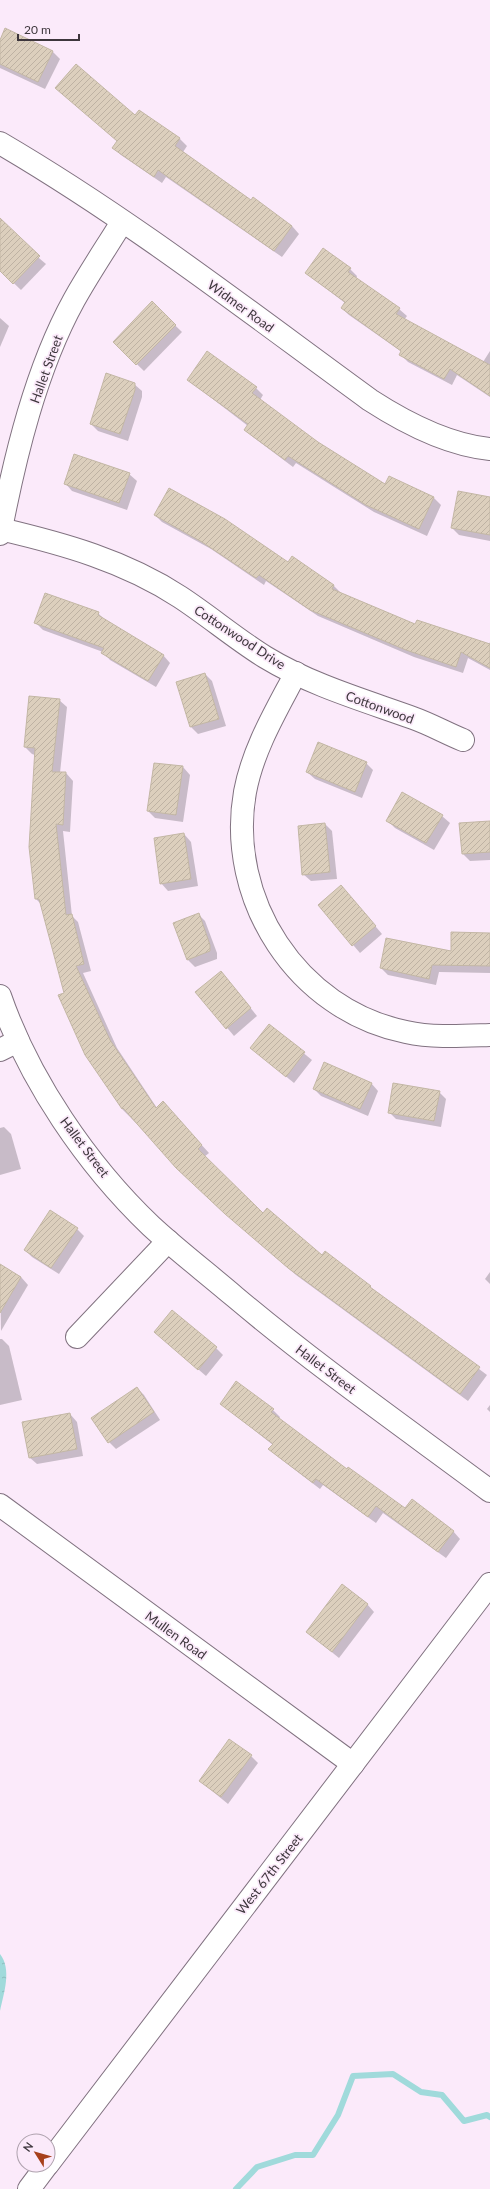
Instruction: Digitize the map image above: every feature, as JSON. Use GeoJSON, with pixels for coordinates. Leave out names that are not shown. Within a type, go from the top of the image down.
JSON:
{"type":"FeatureCollection","features":[{"type":"Feature","properties":{"kind":"street","name":"Widmer Road"},"geometry":{"type":"LineString","coordinates":[[0,143],[181,261],[370,400],[397,417],[440,437],[490,449]]}},
{"type":"Feature","properties":{"kind":"street","name":"Hallet Street"},"geometry":{"type":"LineString","coordinates":[[0,530],[27,423],[50,352],[74,300],[122,222]]}},
{"type":"Feature","properties":{"kind":"street","name":"Cottonwood Drive"},"geometry":{"type":"LineString","coordinates":[[0,530],[49,540],[97,555],[144,576],[180,597],[265,657],[296,673],[262,738],[249,772],[245,792],[242,819],[244,861],[255,903],[263,922],[278,946],[299,972],[330,999],[366,1019],[405,1032],[426,1035],[490,1035]]}},
{"type":"Feature","properties":{"kind":"street","name":"Cottonwood"},"geometry":{"type":"LineString","coordinates":[[296,673],[337,692],[415,719],[463,740]]}},
{"type":"Feature","properties":{"kind":"street","name":"Hallet Street"},"geometry":{"type":"LineString","coordinates":[[0,996],[9,1046],[39,1082],[74,1136],[109,1180],[150,1224],[273,1329],[490,1491]]}},
{"type":"Feature","properties":{"kind":"street"},"geometry":{"type":"LineString","coordinates":[[77,1337],[168,1240]]}},
{"type":"Feature","properties":{"kind":"street","name":"Mullen Road"},"geometry":{"type":"LineString","coordinates":[[0,1505],[353,1764]]}},
{"type":"Feature","properties":{"kind":"street","name":"West 67th Street"},"geometry":{"type":"LineString","coordinates":[[56,2154],[490,1584]]}},
{"type":"Feature","properties":{"kind":"street","name":"West 67th Street"},"geometry":{"type":"LineString","coordinates":[[29,2189],[41,2173]]}},
{"type":"Feature","properties":{"kind":"water"},"geometry":{"type":"Polygon","coordinates":[[[0,1954],[6,1967],[6,1981],[0,2011],[0,1954]]]}},
{"type":"Feature","properties":{"kind":"building"},"geometry":{"type":"Polygon","coordinates":[[[5,28],[53,51],[38,82],[0,64],[0,40],[5,28]]]}},
{"type":"Feature","properties":{"kind":"building"},"geometry":{"type":"Polygon","coordinates":[[[76,64],[135,115],[139,110],[180,138],[175,146],[251,200],[253,197],[292,226],[274,251],[158,170],[154,177],[112,148],[117,141],[55,88],[76,64]]]}},
{"type":"Feature","properties":{"kind":"building"},"geometry":{"type":"Polygon","coordinates":[[[0,218],[40,256],[13,284],[0,271],[0,218]]]}},
{"type":"Feature","properties":{"kind":"building"},"geometry":{"type":"Polygon","coordinates":[[[323,248],[351,268],[348,272],[400,308],[396,314],[490,365],[490,396],[450,369],[444,379],[399,355],[401,351],[341,308],[345,302],[305,273],[323,248]]]}},
{"type":"Feature","properties":{"kind":"building"},"geometry":{"type":"Polygon","coordinates":[[[152,301],[176,325],[136,365],[113,342],[152,301]]]}},
{"type":"Feature","properties":{"kind":"building"},"geometry":{"type":"Polygon","coordinates":[[[207,351],[257,387],[252,393],[318,442],[385,484],[389,476],[434,497],[419,529],[366,505],[288,456],[285,460],[244,430],[248,424],[187,380],[207,351]]]}},
{"type":"Feature","properties":{"kind":"building"},"geometry":{"type":"Polygon","coordinates":[[[106,373],[135,383],[135,390],[120,434],[90,424],[106,373]]]}},
{"type":"Feature","properties":{"kind":"building"},"geometry":{"type":"Polygon","coordinates":[[[74,454],[130,473],[119,503],[64,484],[74,454]]]}},
{"type":"Feature","properties":{"kind":"building"},"geometry":{"type":"Polygon","coordinates":[[[169,488],[225,519],[288,562],[292,556],[334,585],[332,589],[415,624],[417,620],[490,644],[490,668],[461,652],[456,667],[406,650],[310,610],[259,575],[256,578],[202,542],[154,515],[169,488]]]}},
{"type":"Feature","properties":{"kind":"building"},"geometry":{"type":"Polygon","coordinates":[[[458,491],[490,497],[490,535],[451,528],[458,491]]]}},
{"type":"Feature","properties":{"kind":"building"},"geometry":{"type":"Polygon","coordinates":[[[45,593],[99,612],[98,615],[164,655],[148,681],[101,653],[104,648],[34,623],[45,593]]]}},
{"type":"Feature","properties":{"kind":"building"},"geometry":{"type":"Polygon","coordinates":[[[205,673],[219,719],[190,727],[176,682],[205,673]]]}},
{"type":"Feature","properties":{"kind":"building"},"geometry":{"type":"Polygon","coordinates":[[[29,696],[60,699],[52,772],[66,772],[63,825],[56,824],[66,915],[72,914],[84,964],[76,966],[110,1040],[156,1108],[163,1101],[202,1145],[198,1149],[263,1213],[267,1208],[322,1255],[325,1251],[371,1286],[370,1287],[480,1367],[460,1394],[288,1268],[225,1214],[176,1168],[123,1108],[122,1109],[85,1055],[58,995],[64,993],[39,899],[35,899],[29,847],[35,748],[24,747],[29,696]]]}},
{"type":"Feature","properties":{"kind":"building"},"geometry":{"type":"Polygon","coordinates":[[[318,742],[367,762],[355,792],[306,772],[318,742]]]}},
{"type":"Feature","properties":{"kind":"building"},"geometry":{"type":"Polygon","coordinates":[[[154,763],[183,766],[176,815],[147,811],[154,763]]]}},
{"type":"Feature","properties":{"kind":"building"},"geometry":{"type":"Polygon","coordinates":[[[402,792],[443,815],[426,843],[386,821],[402,792]]]}},
{"type":"Feature","properties":{"kind":"building"},"geometry":{"type":"Polygon","coordinates":[[[490,821],[490,852],[462,854],[459,823],[490,821]]]}},
{"type":"Feature","properties":{"kind":"building"},"geometry":{"type":"Polygon","coordinates":[[[325,823],[330,872],[302,875],[298,826],[325,823]]]}},
{"type":"Feature","properties":{"kind":"building"},"geometry":{"type":"Polygon","coordinates":[[[184,833],[191,879],[160,884],[154,838],[184,833]]]}},
{"type":"Feature","properties":{"kind":"building"},"geometry":{"type":"Polygon","coordinates":[[[341,885],[376,926],[352,946],[318,905],[341,885]]]}},
{"type":"Feature","properties":{"kind":"building"},"geometry":{"type":"Polygon","coordinates":[[[199,913],[210,945],[210,951],[187,960],[173,923],[199,913]]]}},
{"type":"Feature","properties":{"kind":"building"},"geometry":{"type":"Polygon","coordinates":[[[451,932],[490,933],[490,966],[432,965],[429,979],[380,968],[386,938],[451,951],[451,932]]]}},
{"type":"Feature","properties":{"kind":"building"},"geometry":{"type":"Polygon","coordinates":[[[221,971],[251,1008],[226,1029],[195,992],[221,971]]]}},
{"type":"Feature","properties":{"kind":"building"},"geometry":{"type":"Polygon","coordinates":[[[269,1024],[305,1052],[286,1077],[250,1048],[269,1024]]]}},
{"type":"Feature","properties":{"kind":"building"},"geometry":{"type":"Polygon","coordinates":[[[324,1062],[372,1083],[360,1109],[313,1089],[324,1062]]]}},
{"type":"Feature","properties":{"kind":"building"},"geometry":{"type":"Polygon","coordinates":[[[393,1083],[440,1091],[434,1121],[388,1113],[393,1083]]]}},
{"type":"Feature","properties":{"kind":"building"},"geometry":{"type":"Polygon","coordinates":[[[50,1210],[78,1228],[51,1268],[24,1250],[50,1210]]]}},
{"type":"Feature","properties":{"kind":"building"},"geometry":{"type":"Polygon","coordinates":[[[0,1264],[21,1277],[0,1313],[0,1264]]]}},
{"type":"Feature","properties":{"kind":"building"},"geometry":{"type":"Polygon","coordinates":[[[172,1310],[217,1347],[198,1370],[154,1332],[172,1310]]]}},
{"type":"Feature","properties":{"kind":"building"},"geometry":{"type":"Polygon","coordinates":[[[236,1381],[274,1409],[271,1412],[347,1469],[348,1467],[405,1508],[412,1499],[454,1531],[438,1552],[376,1506],[368,1517],[316,1479],[313,1483],[268,1449],[273,1444],[220,1404],[236,1381]]]}},
{"type":"Feature","properties":{"kind":"building"},"geometry":{"type":"Polygon","coordinates":[[[137,1387],[154,1412],[108,1443],[91,1418],[137,1387]]]}},
{"type":"Feature","properties":{"kind":"building"},"geometry":{"type":"Polygon","coordinates":[[[70,1413],[77,1449],[29,1458],[22,1422],[70,1413]]]}},
{"type":"Feature","properties":{"kind":"building"},"geometry":{"type":"Polygon","coordinates":[[[342,1584],[368,1604],[332,1652],[306,1632],[342,1584]]]}},
{"type":"Feature","properties":{"kind":"building"},"geometry":{"type":"Polygon","coordinates":[[[229,1739],[252,1755],[221,1797],[199,1781],[229,1739]]]}},
{"type":"Feature","properties":{"kind":"waterway"},"geometry":{"type":"LineString","coordinates":[[236,2189],[257,2167],[295,2155],[313,2155],[338,2115],[353,2076],[393,2074],[421,2092],[442,2095],[464,2121],[487,2115],[490,2117]]}}]}
